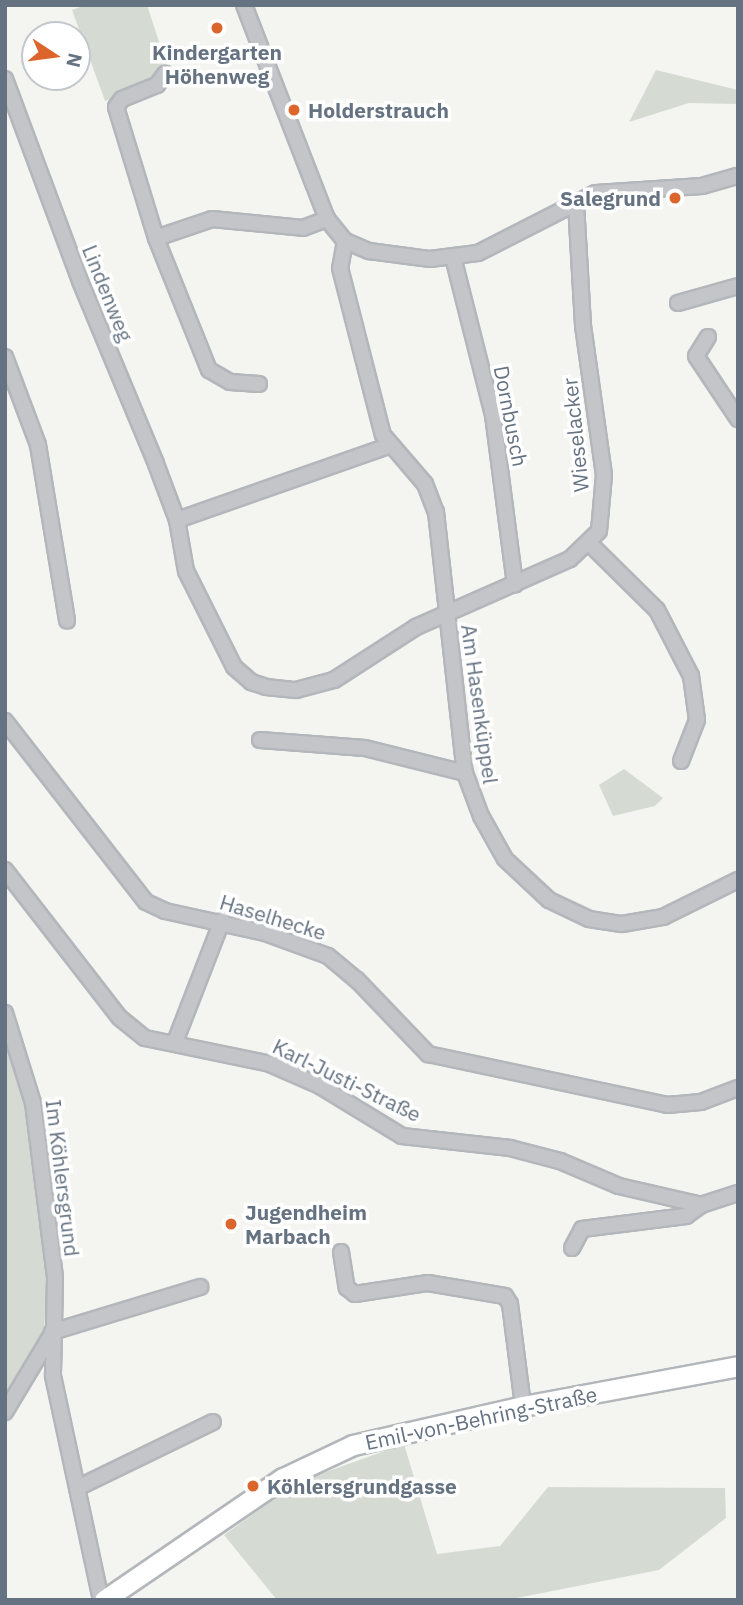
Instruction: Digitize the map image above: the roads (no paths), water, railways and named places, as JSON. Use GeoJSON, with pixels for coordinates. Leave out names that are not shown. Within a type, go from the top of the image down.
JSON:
{"type":"FeatureCollection","features":[{"type":"Feature","properties":{"kind":"main road","name":"Emil-von-Behring-Straße"},"geometry":{"type":"LineString","coordinates":[[103,1600],[283,1478],[353,1445],[523,1406],[738,1366]]}},
{"type":"Feature","properties":{"kind":"street"},"geometry":{"type":"LineString","coordinates":[[244,5],[327,219],[345,241],[383,255],[453,257],[489,250],[576,202],[611,191],[702,186],[738,176]]}},
{"type":"Feature","properties":{"kind":"street"},"geometry":{"type":"LineString","coordinates":[[165,74],[158,85],[122,99],[116,107],[156,238],[209,370],[230,382],[259,384]]}},
{"type":"Feature","properties":{"kind":"street","name":"Lindenweg"},"geometry":{"type":"LineString","coordinates":[[5,79],[177,520]]}},
{"type":"Feature","properties":{"kind":"street","name":"Wieselacker"},"geometry":{"type":"LineString","coordinates":[[576,202],[583,326],[604,475],[598,531],[589,543]]}},
{"type":"Feature","properties":{"kind":"street"},"geometry":{"type":"LineString","coordinates":[[156,238],[212,219],[303,228],[327,219]]}},
{"type":"Feature","properties":{"kind":"street"},"geometry":{"type":"LineString","coordinates":[[345,241],[340,268],[388,446],[431,496],[447,611],[515,585],[570,559],[589,543],[657,611],[691,676],[697,720],[681,761]]}},
{"type":"Feature","properties":{"kind":"street","name":"Dornbusch"},"geometry":{"type":"LineString","coordinates":[[453,257],[493,415],[515,585]]}},
{"type":"Feature","properties":{"kind":"street"},"geometry":{"type":"LineString","coordinates":[[678,303],[738,286]]}},
{"type":"Feature","properties":{"kind":"street"},"geometry":{"type":"LineString","coordinates":[[708,337],[696,356],[738,419]]}},
{"type":"Feature","properties":{"kind":"street"},"geometry":{"type":"LineString","coordinates":[[5,357],[38,445],[66,621]]}},
{"type":"Feature","properties":{"kind":"street"},"geometry":{"type":"LineString","coordinates":[[177,520],[388,446]]}},
{"type":"Feature","properties":{"kind":"street","name":"Am Hasenküppel"},"geometry":{"type":"LineString","coordinates":[[177,520],[186,571],[226,654],[251,682],[296,690],[322,684],[447,611],[465,773],[481,816],[505,859],[549,900],[589,919],[622,924],[663,917],[738,880]]}},
{"type":"Feature","properties":{"kind":"street","name":"Haselhecke"},"geometry":{"type":"LineString","coordinates":[[5,721],[146,902],[165,911],[222,921],[312,949],[342,965],[428,1054],[667,1105],[701,1102],[738,1088]]}},
{"type":"Feature","properties":{"kind":"street"},"geometry":{"type":"LineString","coordinates":[[260,740],[365,748],[465,773]]}},
{"type":"Feature","properties":{"kind":"street","name":"Karl-Justi-Straße"},"geometry":{"type":"LineString","coordinates":[[5,870],[120,1018],[145,1038],[175,1042],[270,1064],[320,1086],[402,1136],[510,1148],[560,1161],[620,1186],[701,1205]]}},
{"type":"Feature","properties":{"kind":"street"},"geometry":{"type":"LineString","coordinates":[[175,1042],[222,921]]}},
{"type":"Feature","properties":{"kind":"street","name":"Im Köhlersgrund"},"geometry":{"type":"LineString","coordinates":[[5,1013],[33,1103],[55,1278],[53,1376],[103,1600]]}},
{"type":"Feature","properties":{"kind":"street"},"geometry":{"type":"LineString","coordinates":[[572,1248],[582,1229],[685,1216],[701,1205],[738,1194]]}},
{"type":"Feature","properties":{"kind":"street"},"geometry":{"type":"LineString","coordinates":[[341,1252],[347,1287],[355,1294],[428,1283],[505,1296],[510,1304],[523,1406]]}},
{"type":"Feature","properties":{"kind":"street"},"geometry":{"type":"LineString","coordinates":[[5,1412],[52,1332],[200,1287]]}},
{"type":"Feature","properties":{"kind":"street"},"geometry":{"type":"LineString","coordinates":[[77,1488],[214,1422]]}},
{"type":"Feature","properties":{"kind":"place","name":"Kindergarten Höhenweg"},"geometry":{"type":"Point","coordinates":[217,28]}},
{"type":"Feature","properties":{"kind":"place","name":"Holderstrauch"},"geometry":{"type":"Point","coordinates":[294,110]}},
{"type":"Feature","properties":{"kind":"place","name":"Salegrund"},"geometry":{"type":"Point","coordinates":[675,198]}},
{"type":"Feature","properties":{"kind":"place","name":"Jugendheim Marbach"},"geometry":{"type":"Point","coordinates":[231,1224]}},
{"type":"Feature","properties":{"kind":"place","name":"Köhlersgrundgasse"},"geometry":{"type":"Point","coordinates":[253,1486]}}]}
